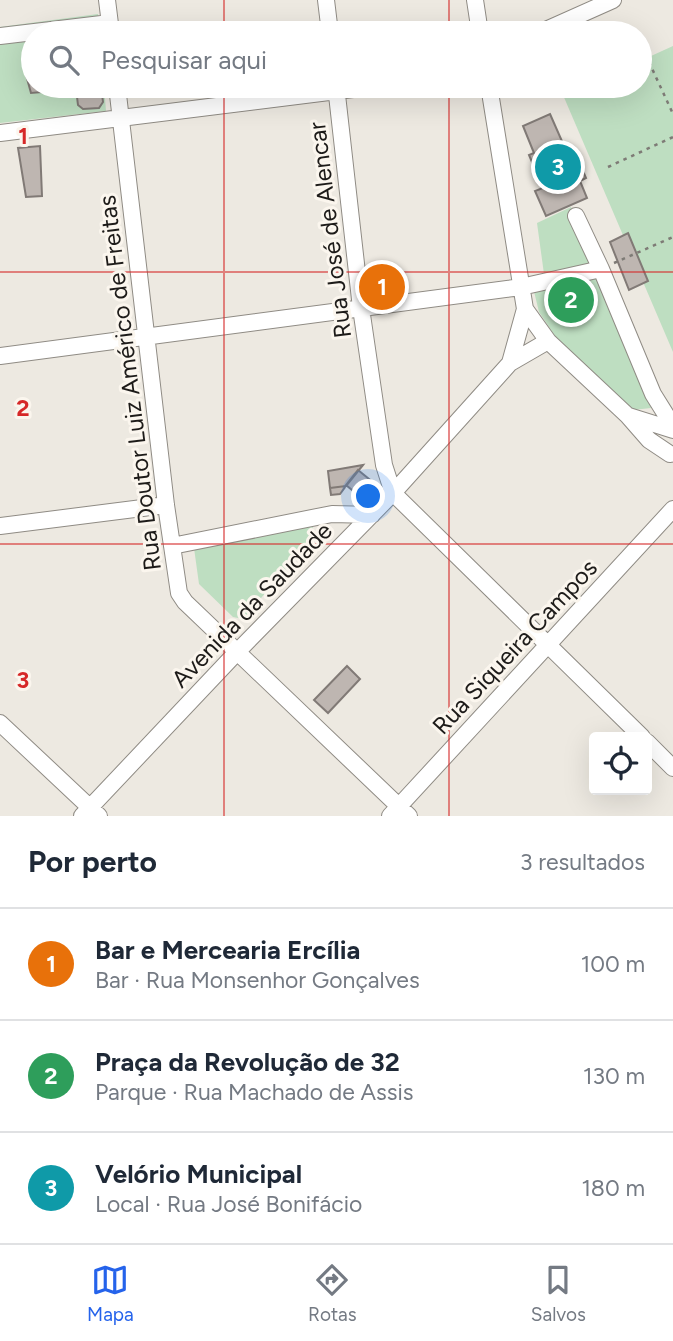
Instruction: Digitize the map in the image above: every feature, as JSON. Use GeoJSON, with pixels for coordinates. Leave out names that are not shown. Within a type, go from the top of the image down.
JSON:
{"type":"FeatureCollection","features":[{"type":"Feature","properties":{"kind":"street"},"geometry":{"type":"LineString","coordinates":[[107,0],[110,21]]}},
{"type":"Feature","properties":{"kind":"street"},"geometry":{"type":"LineString","coordinates":[[327,0],[329,21]]}},
{"type":"Feature","properties":{"kind":"street"},"geometry":{"type":"LineString","coordinates":[[475,0],[478,21]]}},
{"type":"Feature","properties":{"kind":"street"},"geometry":{"type":"LineString","coordinates":[[566,21],[613,0]]}},
{"type":"Feature","properties":{"kind":"street"},"geometry":{"type":"LineString","coordinates":[[0,36],[21,34]]}},
{"type":"Feature","properties":{"kind":"street","name":"Rua Doutor Luiz Américo de Freitas"},"geometry":{"type":"LineString","coordinates":[[118,98],[166,505],[179,593],[185,602],[399,813]]}},
{"type":"Feature","properties":{"kind":"street"},"geometry":{"type":"LineString","coordinates":[[0,132],[264,98]]}},
{"type":"Feature","properties":{"kind":"street","name":"Rua José de Alencar"},"geometry":{"type":"LineString","coordinates":[[337,98],[361,308],[384,465],[393,494]]}},
{"type":"Feature","properties":{"kind":"street"},"geometry":{"type":"LineString","coordinates":[[491,98],[525,309],[548,341],[628,416],[649,440],[672,457]]}},
{"type":"Feature","properties":{"kind":"street"},"geometry":{"type":"LineString","coordinates":[[576,216],[653,394],[673,429],[669,442],[672,457]]}},
{"type":"Feature","properties":{"kind":"street"},"geometry":{"type":"LineString","coordinates":[[0,356],[522,287],[601,269]]}},
{"type":"Feature","properties":{"kind":"street","name":"Avenida da Saudade"},"geometry":{"type":"LineString","coordinates":[[510,363],[525,309]]}},
{"type":"Feature","properties":{"kind":"street","name":"Avenida da Saudade"},"geometry":{"type":"LineString","coordinates":[[90,813],[237,652],[393,494],[510,363],[548,341]]}},
{"type":"Feature","properties":{"kind":"street"},"geometry":{"type":"LineString","coordinates":[[653,394],[673,407]]}},
{"type":"Feature","properties":{"kind":"street"},"geometry":{"type":"LineString","coordinates":[[628,416],[673,429]]}},
{"type":"Feature","properties":{"kind":"street"},"geometry":{"type":"LineString","coordinates":[[393,494],[637,732]]}},
{"type":"Feature","properties":{"kind":"street"},"geometry":{"type":"LineString","coordinates":[[0,526],[166,505]]}},
{"type":"Feature","properties":{"kind":"street","name":"Rua Siqueira Campos"},"geometry":{"type":"LineString","coordinates":[[399,813],[673,509]]}},
{"type":"Feature","properties":{"kind":"street"},"geometry":{"type":"LineString","coordinates":[[172,546],[332,514],[372,515]]}},
{"type":"Feature","properties":{"kind":"street"},"geometry":{"type":"LineString","coordinates":[[0,723],[90,813]]}},
{"type":"Feature","properties":{"kind":"street"},"geometry":{"type":"LineString","coordinates":[[652,747],[673,768]]}},
{"type":"Feature","properties":{"kind":"path"},"geometry":{"type":"LineString","coordinates":[[652,68],[673,114]]}},
{"type":"Feature","properties":{"kind":"path"},"geometry":{"type":"LineString","coordinates":[[608,167],[673,138]]}},
{"type":"Feature","properties":{"kind":"path"},"geometry":{"type":"LineString","coordinates":[[601,269],[673,237]]}},
{"type":"Feature","properties":{"kind":"green space"},"geometry":{"type":"Polygon","coordinates":[[[98,14],[98,21],[45,21],[98,14]]]}},
{"type":"Feature","properties":{"kind":"green space"},"geometry":{"type":"Polygon","coordinates":[[[21,24],[21,98],[105,98],[106,111],[0,123],[0,27],[21,24]]]}},
{"type":"Feature","properties":{"kind":"green space"},"geometry":{"type":"Polygon","coordinates":[[[673,46],[673,352],[564,98],[652,98],[652,56],[673,46]]]}},
{"type":"Feature","properties":{"kind":"green space"},"geometry":{"type":"Polygon","coordinates":[[[571,207],[651,408],[633,410],[559,342],[539,312],[531,279],[544,274],[537,223],[571,207]]]}},
{"type":"Feature","properties":{"kind":"green space"},"geometry":{"type":"Polygon","coordinates":[[[311,522],[315,535],[243,619],[233,617],[199,584],[194,548],[311,522]]]}},
{"type":"Feature","properties":{"kind":"building"},"geometry":{"type":"Polygon","coordinates":[[[77,98],[102,98],[99,108],[83,109],[78,105],[77,98]]]}},
{"type":"Feature","properties":{"kind":"building"},"geometry":{"type":"Polygon","coordinates":[[[550,114],[568,155],[575,152],[586,178],[580,181],[587,198],[546,216],[535,191],[543,188],[529,155],[534,153],[523,126],[550,114]]]}},
{"type":"Feature","properties":{"kind":"building"},"geometry":{"type":"Polygon","coordinates":[[[40,146],[42,196],[26,197],[18,148],[40,146]]]}},
{"type":"Feature","properties":{"kind":"building"},"geometry":{"type":"Polygon","coordinates":[[[628,233],[648,281],[629,290],[610,242],[628,233]]]}},
{"type":"Feature","properties":{"kind":"building"},"geometry":{"type":"Polygon","coordinates":[[[363,465],[346,486],[330,488],[328,471],[363,465]]]}},
{"type":"Feature","properties":{"kind":"building"},"geometry":{"type":"Polygon","coordinates":[[[358,470],[380,488],[368,503],[346,485],[358,470]]]}},
{"type":"Feature","properties":{"kind":"building"},"geometry":{"type":"Polygon","coordinates":[[[346,486],[340,494],[331,495],[330,488],[346,486]]]}},
{"type":"Feature","properties":{"kind":"building"},"geometry":{"type":"Polygon","coordinates":[[[347,666],[360,679],[328,713],[314,700],[347,666]]]}},
{"type":"Feature","properties":{"kind":"place","name":"Velório Municipal"},"geometry":{"type":"Point","coordinates":[558,167]}},
{"type":"Feature","properties":{"kind":"place","name":"Bar e Mercearia Ercília"},"geometry":{"type":"Point","coordinates":[382,287]}},
{"type":"Feature","properties":{"kind":"place","name":"Praça da Revolução de 32"},"geometry":{"type":"Point","coordinates":[571,300]}}]}
